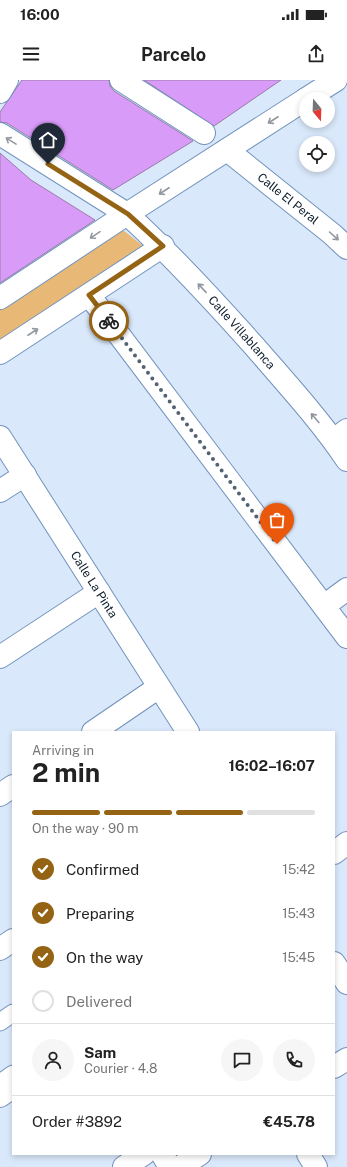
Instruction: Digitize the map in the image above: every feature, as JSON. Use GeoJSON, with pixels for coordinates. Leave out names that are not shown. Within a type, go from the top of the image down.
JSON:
{"type":"FeatureCollection","features":[{"type":"Feature","properties":{"kind":"street"},"geometry":{"type":"LineString","coordinates":[[0,92],[8,80]]}},
{"type":"Feature","properties":{"kind":"street"},"geometry":{"type":"LineString","coordinates":[[121,80],[204,133]]}},
{"type":"Feature","properties":{"kind":"street"},"geometry":{"type":"LineString","coordinates":[[317,92],[336,80]]}},
{"type":"Feature","properties":{"kind":"street"},"geometry":{"type":"LineString","coordinates":[[0,298],[299,104]]}},
{"type":"Feature","properties":{"kind":"street","name":"Calle Villablanca"},"geometry":{"type":"LineString","coordinates":[[0,134],[128,214],[163,246],[285,381],[340,435],[347,460]]}},
{"type":"Feature","properties":{"kind":"street","name":"Calle El Peral"},"geometry":{"type":"LineString","coordinates":[[227,150],[326,229],[347,248]]}},
{"type":"Feature","properties":{"kind":"street"},"geometry":{"type":"LineString","coordinates":[[0,353],[163,246]]}},
{"type":"Feature","properties":{"kind":"street"},"geometry":{"type":"LineString","coordinates":[[89,295],[347,637]]}},
{"type":"Feature","properties":{"kind":"street","name":"Calle La Pinta"},"geometry":{"type":"LineString","coordinates":[[0,437],[187,731]]}},
{"type":"Feature","properties":{"kind":"street"},"geometry":{"type":"LineString","coordinates":[[0,491],[25,475]]}},
{"type":"Feature","properties":{"kind":"street"},"geometry":{"type":"LineString","coordinates":[[324,606],[347,589]]}},
{"type":"Feature","properties":{"kind":"street"},"geometry":{"type":"LineString","coordinates":[[0,657],[99,592]]}},
{"type":"Feature","properties":{"kind":"street"},"geometry":{"type":"LineString","coordinates":[[94,731],[159,687]]}},
{"type":"Feature","properties":{"kind":"street"},"geometry":{"type":"LineString","coordinates":[[0,795],[12,787]]}},
{"type":"Feature","properties":{"kind":"street"},"geometry":{"type":"LineString","coordinates":[[335,852],[347,843]]}},
{"type":"Feature","properties":{"kind":"street"},"geometry":{"type":"LineString","coordinates":[[0,949],[12,941]]}},
{"type":"Feature","properties":{"kind":"street"},"geometry":{"type":"LineString","coordinates":[[335,965],[347,984]]}},
{"type":"Feature","properties":{"kind":"street"},"geometry":{"type":"LineString","coordinates":[[0,1022],[12,1014]]}},
{"type":"Feature","properties":{"kind":"street"},"geometry":{"type":"LineString","coordinates":[[335,1066],[347,1059]]}},
{"type":"Feature","properties":{"kind":"street"},"geometry":{"type":"LineString","coordinates":[[0,1083],[12,1075]]}},
{"type":"Feature","properties":{"kind":"street"},"geometry":{"type":"LineString","coordinates":[[0,1096],[12,1088]]}},
{"type":"Feature","properties":{"kind":"street"},"geometry":{"type":"LineString","coordinates":[[124,1167],[142,1155]]}},
{"type":"Feature","properties":{"kind":"street"},"geometry":{"type":"LineString","coordinates":[[163,1155],[170,1167]]}},
{"type":"Feature","properties":{"kind":"street"},"geometry":{"type":"LineString","coordinates":[[180,1167],[198,1155]]}},
{"type":"Feature","properties":{"kind":"street"},"geometry":{"type":"LineString","coordinates":[[309,1155],[316,1167]]}},
{"type":"Feature","properties":{"kind":"shaded area"},"geometry":{"type":"Polygon","coordinates":[[[119,227],[147,249],[0,344],[0,306],[119,227]]]}},
{"type":"Feature","properties":{"kind":"building"},"geometry":{"type":"Polygon","coordinates":[[[22,80],[109,80],[110,86],[114,91],[193,141],[113,190],[7,123],[0,122],[0,112],[22,80]]]}},
{"type":"Feature","properties":{"kind":"building"},"geometry":{"type":"Polygon","coordinates":[[[144,80],[281,80],[214,126],[144,80]]]}},
{"type":"Feature","properties":{"kind":"building"},"geometry":{"type":"Polygon","coordinates":[[[0,153],[31,180],[95,220],[0,283],[0,153]]]}},
{"type":"Feature","properties":{"kind":"way so far"},"geometry":{"type":"LineString","coordinates":[[109,321],[277,544]]}},
{"type":"Feature","properties":{"kind":"route"},"geometry":{"type":"LineString","coordinates":[[48,164],[128,214],[163,246],[89,295],[109,321]]}}]}
